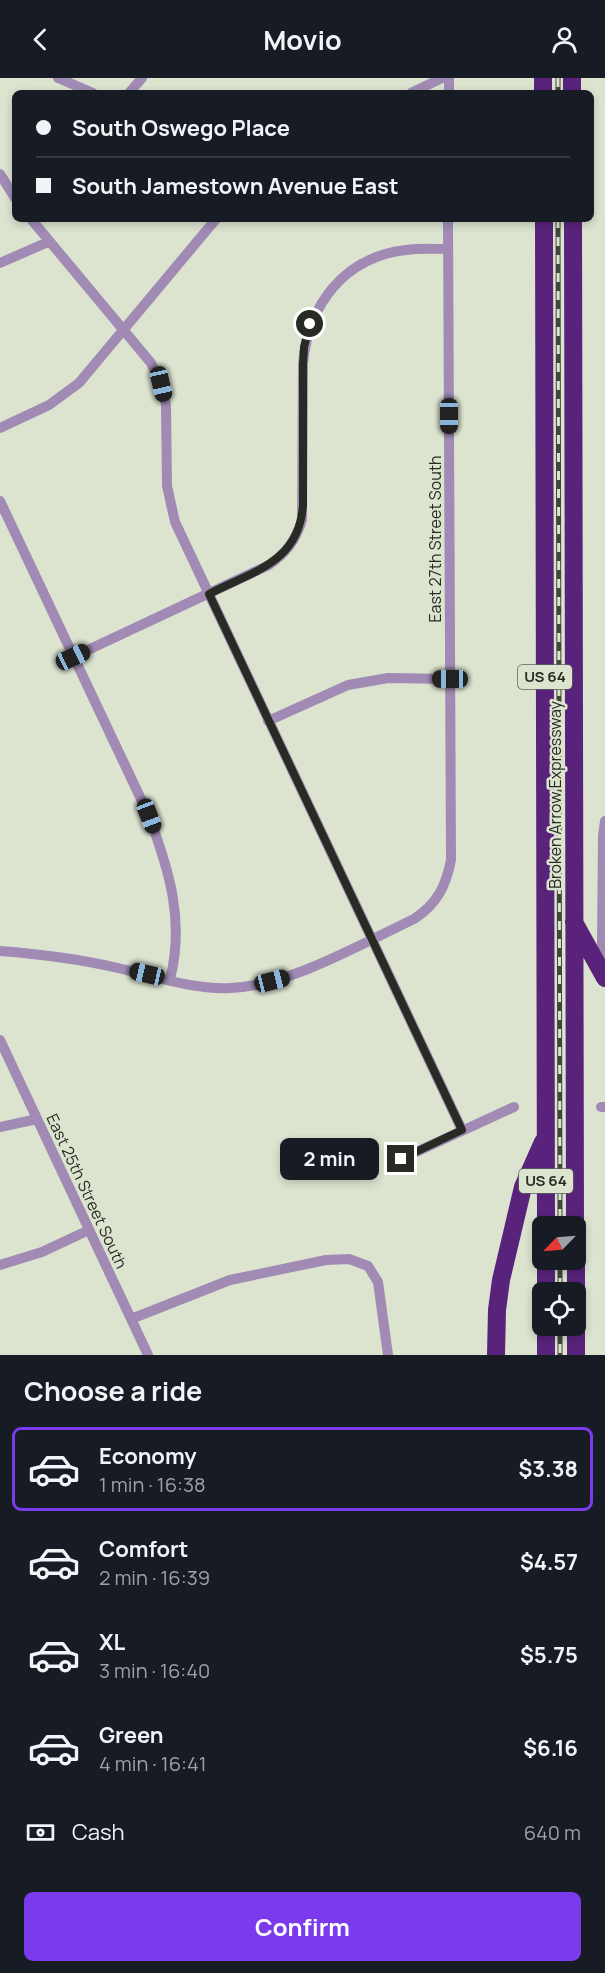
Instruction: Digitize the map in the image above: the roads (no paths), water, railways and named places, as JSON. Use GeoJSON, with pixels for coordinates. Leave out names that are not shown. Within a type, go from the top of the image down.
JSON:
{"type":"FeatureCollection","features":[{"type":"Feature","properties":{"kind":"highway","name":"Broken Arrow Expressway"},"geometry":{"type":"LineString","coordinates":[[543,222],[546,1216]]}},
{"type":"Feature","properties":{"kind":"highway","name":"Broken Arrow Expressway"},"geometry":{"type":"LineString","coordinates":[[573,222],[575,1216]]}},
{"type":"Feature","properties":{"kind":"highway"},"geometry":{"type":"LineString","coordinates":[[574,922],[605,978]]}},
{"type":"Feature","properties":{"kind":"highway"},"geometry":{"type":"LineString","coordinates":[[496,1355],[497,1310],[508,1250],[523,1187],[546,1135]]}},
{"type":"Feature","properties":{"kind":"highway"},"geometry":{"type":"LineString","coordinates":[[546,1336],[546,1355]]}},
{"type":"Feature","properties":{"kind":"highway"},"geometry":{"type":"LineString","coordinates":[[576,1336],[576,1355]]}},
{"type":"Feature","properties":{"kind":"street"},"geometry":{"type":"LineString","coordinates":[[58,78],[86,90]]}},
{"type":"Feature","properties":{"kind":"street"},"geometry":{"type":"LineString","coordinates":[[132,90],[142,78]]}},
{"type":"Feature","properties":{"kind":"street"},"geometry":{"type":"LineString","coordinates":[[417,90],[442,78]]}},
{"type":"Feature","properties":{"kind":"street"},"geometry":{"type":"LineString","coordinates":[[0,174],[12,193]]}},
{"type":"Feature","properties":{"kind":"street"},"geometry":{"type":"LineString","coordinates":[[33,222],[151,363],[161,384],[166,405],[166,476],[170,503],[186,548],[462,1130]]}},
{"type":"Feature","properties":{"kind":"street"},"geometry":{"type":"LineString","coordinates":[[0,428],[49,405],[79,382],[214,222]]}},
{"type":"Feature","properties":{"kind":"street","name":"East 27th Street South"},"geometry":{"type":"LineString","coordinates":[[0,951],[78,959],[214,988],[256,985],[288,977],[371,939],[425,912],[440,895],[451,860],[448,222]]}},
{"type":"Feature","properties":{"kind":"street"},"geometry":{"type":"LineString","coordinates":[[0,263],[48,242]]}},
{"type":"Feature","properties":{"kind":"street"},"geometry":{"type":"LineString","coordinates":[[73,657],[269,566],[279,559],[295,539],[302,520],[304,347],[310,324],[318,307],[343,278],[356,267],[371,260],[407,249],[448,249]]}},
{"type":"Feature","properties":{"kind":"street"},"geometry":{"type":"LineString","coordinates":[[0,501],[149,816],[162,850],[171,883],[176,918],[176,948],[170,979]]}},
{"type":"Feature","properties":{"kind":"street"},"geometry":{"type":"LineString","coordinates":[[268,721],[348,685],[387,678],[450,679]]}},
{"type":"Feature","properties":{"kind":"street"},"geometry":{"type":"LineString","coordinates":[[605,821],[602,944],[605,956]]}},
{"type":"Feature","properties":{"kind":"street","name":"East 25th Street South"},"geometry":{"type":"LineString","coordinates":[[0,1040],[146,1354]]}},
{"type":"Feature","properties":{"kind":"street"},"geometry":{"type":"LineString","coordinates":[[401,1159],[514,1107]]}},
{"type":"Feature","properties":{"kind":"street"},"geometry":{"type":"LineString","coordinates":[[0,1127],[37,1119]]}},
{"type":"Feature","properties":{"kind":"street"},"geometry":{"type":"LineString","coordinates":[[0,1265],[42,1252],[89,1230]]}},
{"type":"Feature","properties":{"kind":"street"},"geometry":{"type":"LineString","coordinates":[[131,1319],[230,1280],[326,1260],[349,1259],[368,1266],[378,1282],[388,1355]]}},
{"type":"Feature","properties":{"kind":"railway"},"geometry":{"type":"LineString","coordinates":[[558,78],[558,90]]}},
{"type":"Feature","properties":{"kind":"railway"},"geometry":{"type":"LineString","coordinates":[[558,222],[560,1216]]}},
{"type":"Feature","properties":{"kind":"railway"},"geometry":{"type":"LineString","coordinates":[[560,1270],[560,1282]]}},
{"type":"Feature","properties":{"kind":"railway"},"geometry":{"type":"LineString","coordinates":[[560,1336],[560,1355]]}}]}
